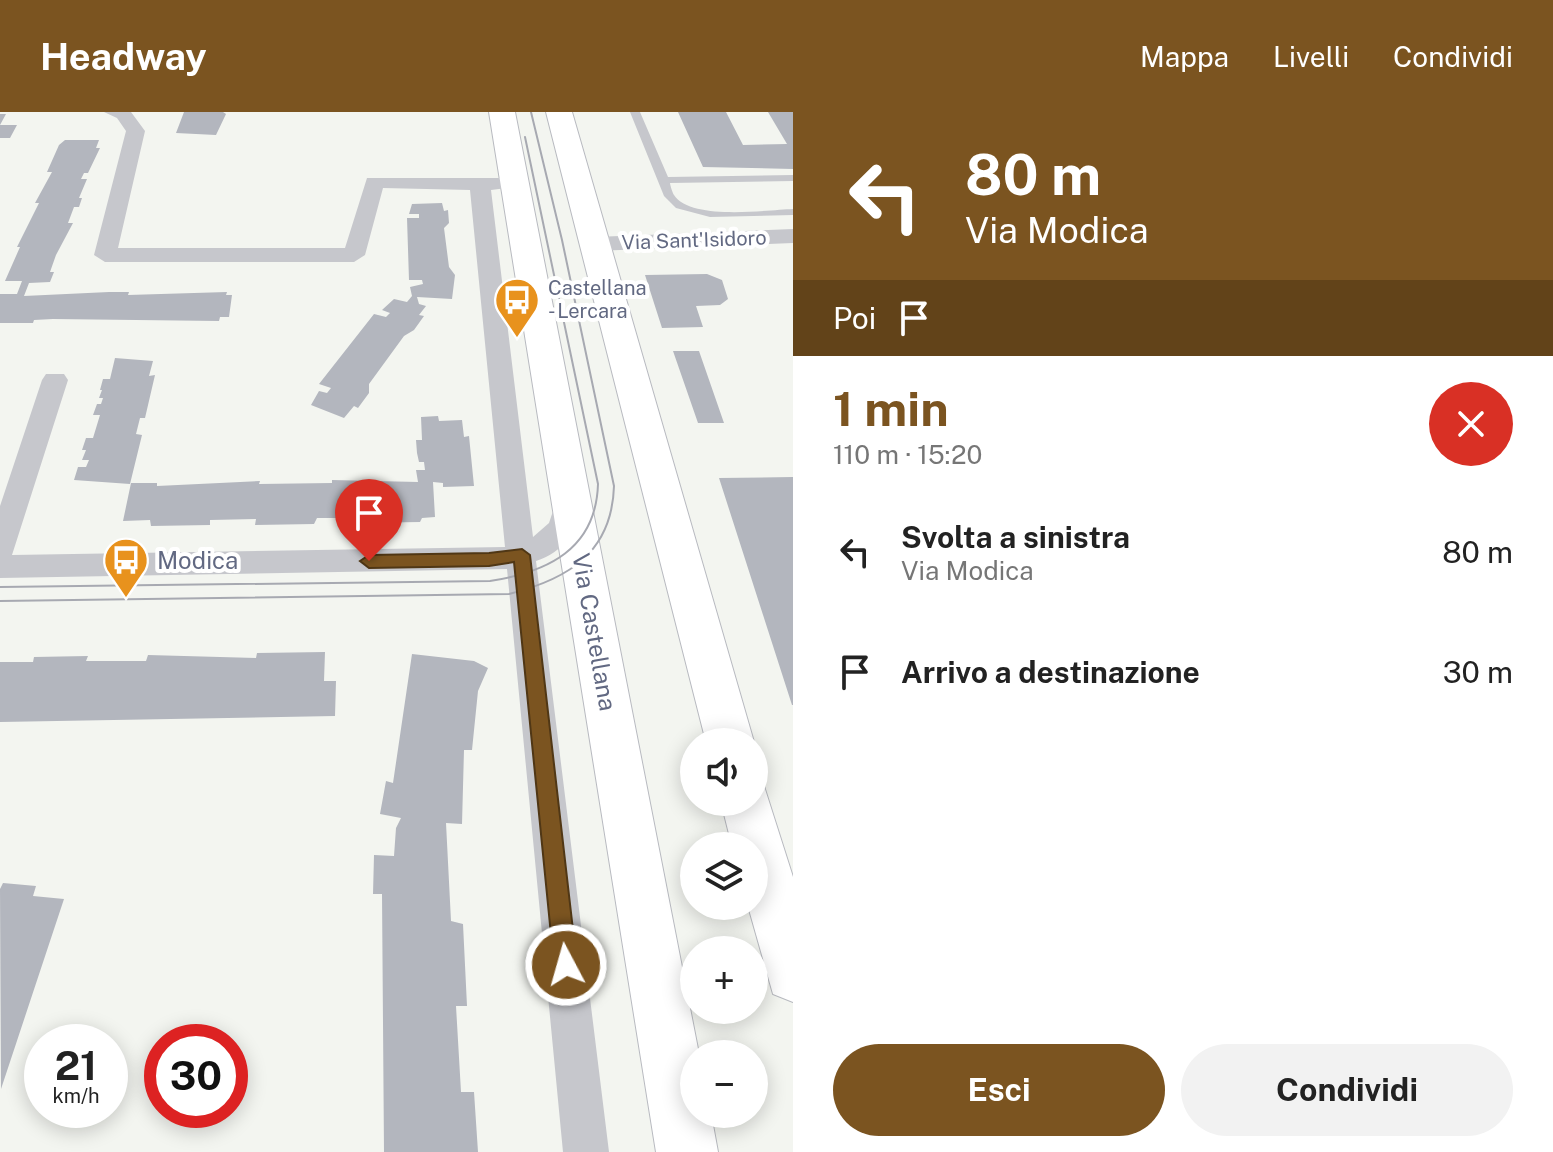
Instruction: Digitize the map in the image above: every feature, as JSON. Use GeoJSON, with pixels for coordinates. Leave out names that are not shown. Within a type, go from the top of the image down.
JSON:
{"type":"FeatureCollection","features":[{"type":"Feature","properties":{"kind":"main road","name":"Via Castellana"},"geometry":{"type":"LineString","coordinates":[[502,112],[497,184],[571,494],[687,1152]]}},
{"type":"Feature","properties":{"kind":"main road"},"geometry":{"type":"LineString","coordinates":[[559,112],[726,728]]}},
{"type":"Feature","properties":{"kind":"main road"},"geometry":{"type":"LineString","coordinates":[[750,816],[793,974]]}},
{"type":"Feature","properties":{"kind":"street"},"geometry":{"type":"LineString","coordinates":[[113,112],[123,114],[136,131],[105,255],[354,255],[374,182],[497,184],[522,555],[586,1152]]}},
{"type":"Feature","properties":{"kind":"street","name":"Via Sant'Isidoro"},"geometry":{"type":"LineString","coordinates":[[595,244],[793,236]]}},
{"type":"Feature","properties":{"kind":"street"},"geometry":{"type":"LineString","coordinates":[[0,550],[55,380]]}},
{"type":"Feature","properties":{"kind":"street"},"geometry":{"type":"LineString","coordinates":[[0,567],[489,560],[522,555],[543,546],[561,531],[567,519],[571,494]]}},
{"type":"Feature","properties":{"kind":"lane"},"geometry":{"type":"LineString","coordinates":[[635,112],[669,197],[682,207],[706,214],[793,212]]}},
{"type":"Feature","properties":{"kind":"lane"},"geometry":{"type":"LineString","coordinates":[[664,180],[793,178]]}},
{"type":"Feature","properties":{"kind":"building"},"geometry":{"type":"Polygon","coordinates":[[[184,112],[226,114],[216,135],[176,133],[184,112]]]}},
{"type":"Feature","properties":{"kind":"building"},"geometry":{"type":"Polygon","coordinates":[[[678,112],[726,112],[743,145],[787,144],[768,112],[793,112],[793,169],[703,167],[678,112]]]}},
{"type":"Feature","properties":{"kind":"building"},"geometry":{"type":"Polygon","coordinates":[[[0,125],[17,125],[10,138],[0,138],[0,125]]]}},
{"type":"Feature","properties":{"kind":"building"},"geometry":{"type":"Polygon","coordinates":[[[65,140],[99,140],[96,148],[100,148],[88,173],[84,173],[81,179],[87,179],[79,198],[82,198],[79,207],[74,207],[68,223],[73,223],[56,255],[50,282],[29,283],[24,296],[227,292],[226,295],[232,295],[229,317],[220,317],[219,321],[53,319],[34,320],[33,323],[0,323],[0,294],[17,294],[22,281],[5,281],[20,247],[17,247],[39,203],[35,203],[52,172],[47,172],[59,145],[65,140]]]}},
{"type":"Feature","properties":{"kind":"building"},"geometry":{"type":"Polygon","coordinates":[[[442,203],[444,211],[448,210],[449,223],[444,228],[449,267],[455,275],[452,299],[417,297],[419,304],[426,306],[419,315],[424,316],[414,330],[404,336],[369,384],[369,393],[358,408],[354,406],[344,418],[311,405],[319,391],[327,393],[331,388],[319,384],[374,314],[386,317],[390,313],[382,310],[394,299],[407,302],[412,296],[410,287],[423,284],[422,280],[409,280],[407,218],[419,218],[419,214],[409,214],[412,204],[442,203]]]}},
{"type":"Feature","properties":{"kind":"building"},"geometry":{"type":"Polygon","coordinates":[[[707,274],[722,280],[728,299],[720,305],[696,306],[703,327],[662,328],[645,275],[707,274]]]}},
{"type":"Feature","properties":{"kind":"building"},"geometry":{"type":"Polygon","coordinates":[[[673,351],[699,351],[724,423],[698,423],[673,351]]]}},
{"type":"Feature","properties":{"kind":"building"},"geometry":{"type":"Polygon","coordinates":[[[115,358],[153,361],[149,376],[155,375],[145,418],[140,418],[136,434],[142,435],[130,484],[74,480],[78,467],[86,467],[89,460],[82,460],[86,450],[82,450],[86,438],[93,438],[100,415],[93,415],[103,398],[99,398],[103,379],[110,379],[115,358]]]}},
{"type":"Feature","properties":{"kind":"building"},"geometry":{"type":"Polygon","coordinates":[[[438,416],[439,421],[462,420],[464,437],[469,436],[474,486],[443,487],[443,483],[433,482],[435,517],[422,518],[420,522],[360,523],[360,518],[317,518],[314,524],[255,525],[256,519],[210,520],[210,525],[151,526],[150,520],[123,521],[131,483],[157,483],[157,486],[260,481],[259,484],[332,483],[332,480],[418,482],[416,470],[425,470],[424,462],[419,462],[416,440],[422,440],[421,417],[438,416]]]}},
{"type":"Feature","properties":{"kind":"building"},"geometry":{"type":"Polygon","coordinates":[[[793,477],[793,705],[792,705],[719,478],[793,477]]]}},
{"type":"Feature","properties":{"kind":"building"},"geometry":{"type":"Polygon","coordinates":[[[325,652],[324,681],[336,681],[335,716],[0,722],[0,662],[33,662],[34,657],[88,656],[86,661],[146,661],[148,655],[256,658],[257,653],[325,652]]]}},
{"type":"Feature","properties":{"kind":"building"},"geometry":{"type":"Polygon","coordinates":[[[412,654],[474,661],[488,668],[478,691],[472,750],[464,750],[462,824],[446,823],[451,921],[463,924],[467,1006],[456,1006],[461,1092],[474,1092],[478,1152],[384,1152],[382,894],[373,894],[374,855],[394,856],[396,828],[401,818],[380,814],[386,781],[393,783],[412,654]]]}},
{"type":"Feature","properties":{"kind":"building"},"geometry":{"type":"Polygon","coordinates":[[[3,883],[36,886],[33,896],[64,899],[1,1089],[0,889],[3,883]]]}},
{"type":"Feature","properties":{"kind":"tram line"},"geometry":{"type":"LineString","coordinates":[[0,601],[509,594],[550,580],[583,559],[605,529],[614,486],[562,240],[531,112]]}},
{"type":"Feature","properties":{"kind":"tram line"},"geometry":{"type":"LineString","coordinates":[[0,587],[490,581],[531,571],[565,554],[588,525],[598,484],[525,137]]}},
{"type":"Feature","properties":{"kind":"place","name":"Castellana - Lercara"},"geometry":{"type":"Point","coordinates":[517,339]}},
{"type":"Feature","properties":{"kind":"place","name":"Modica"},"geometry":{"type":"Point","coordinates":[126,599]}},
{"type":"Feature","properties":{"kind":"route"},"geometry":{"type":"LineString","coordinates":[[369,561],[489,560],[522,555],[566,965]]}}]}
